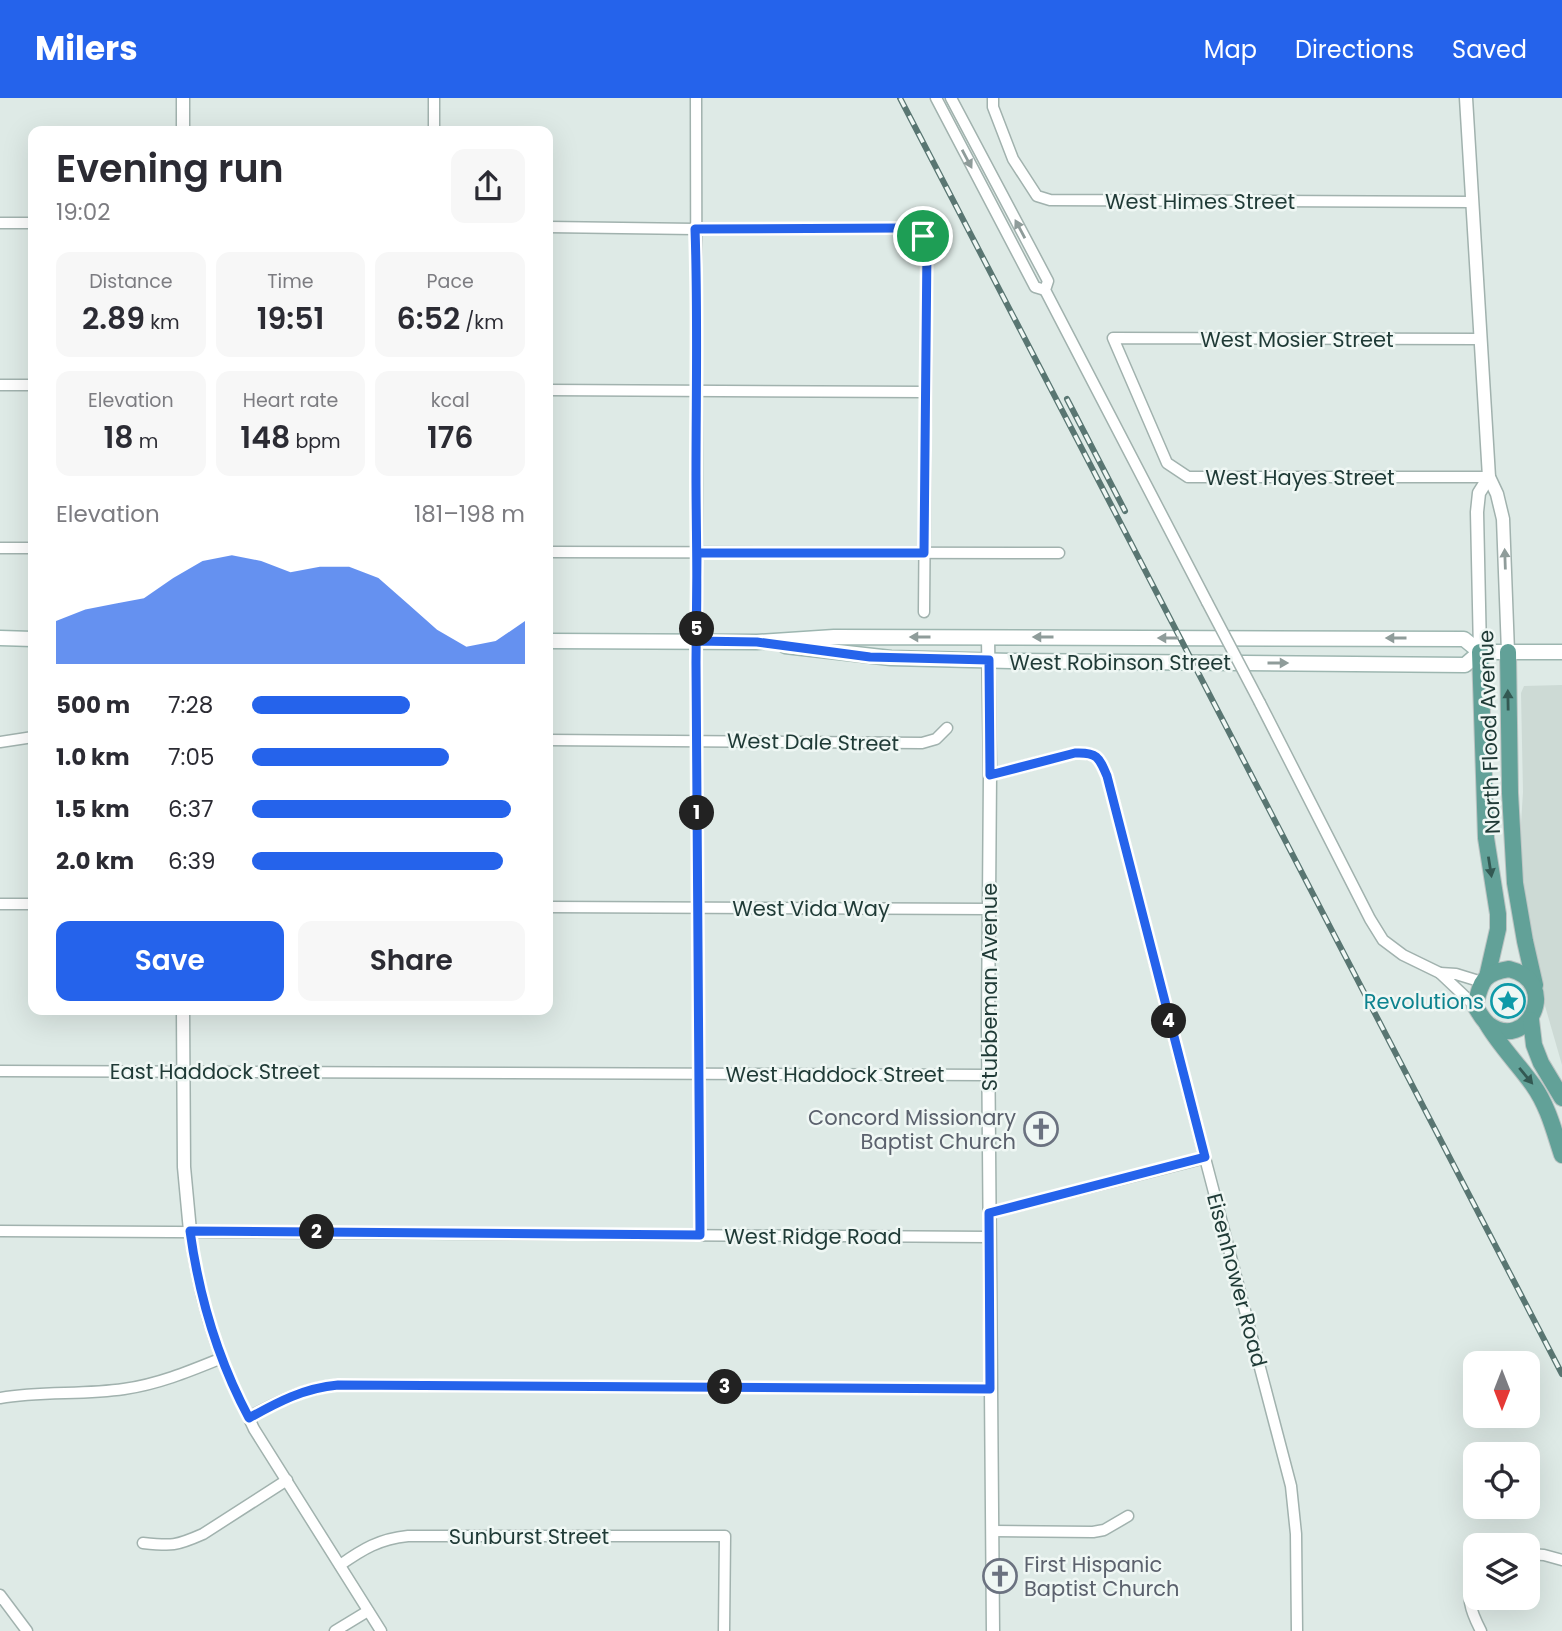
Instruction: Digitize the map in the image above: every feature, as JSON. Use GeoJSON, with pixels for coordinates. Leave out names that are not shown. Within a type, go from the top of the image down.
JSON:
{"type":"FeatureCollection","features":[{"type":"Feature","properties":{"kind":"main road","name":"West Robinson Street"},"geometry":{"type":"LineString","coordinates":[[553,641],[757,642],[834,637],[1464,639],[1479,652],[1562,652]]}},
{"type":"Feature","properties":{"kind":"main road"},"geometry":{"type":"LineString","coordinates":[[0,638],[28,639]]}},
{"type":"Feature","properties":{"kind":"main road","name":"West Robinson Street"},"geometry":{"type":"LineString","coordinates":[[757,642],[870,657],[989,660],[1465,665],[1479,652]]}},
{"type":"Feature","properties":{"kind":"main road","name":"North Flood Avenue"},"geometry":{"type":"LineString","coordinates":[[1479,652],[1486,838],[1499,914],[1498,929],[1485,979]]}},
{"type":"Feature","properties":{"kind":"main road","name":"North Flood Avenue"},"geometry":{"type":"LineString","coordinates":[[1508,652],[1510,793],[1516,883],[1535,985]]}},
{"type":"Feature","properties":{"kind":"main road"},"geometry":{"type":"LineString","coordinates":[[1486,1021],[1498,1030],[1508,1031],[1518,1029],[1531,1020],[1538,1006],[1539,995],[1529,977],[1519,971],[1498,970],[1485,979],[1478,990],[1475,1006],[1496,1039],[1533,1085],[1547,1109],[1562,1155]]}},
{"type":"Feature","properties":{"kind":"main road"},"geometry":{"type":"LineString","coordinates":[[1531,1020],[1534,1045],[1541,1063],[1562,1098]]}},
{"type":"Feature","properties":{"kind":"street"},"geometry":{"type":"LineString","coordinates":[[183,98],[183,126]]}},
{"type":"Feature","properties":{"kind":"street"},"geometry":{"type":"LineString","coordinates":[[434,98],[434,126]]}},
{"type":"Feature","properties":{"kind":"street"},"geometry":{"type":"LineString","coordinates":[[696,98],[696,740],[700,1235]]}},
{"type":"Feature","properties":{"kind":"street"},"geometry":{"type":"LineString","coordinates":[[936,98],[1035,288],[1045,290]]}},
{"type":"Feature","properties":{"kind":"street"},"geometry":{"type":"LineString","coordinates":[[951,98],[1048,281],[1045,290],[1370,919],[1383,940],[1403,955],[1440,973],[1475,1006]]}},
{"type":"Feature","properties":{"kind":"street","name":"West Himes Street"},"geometry":{"type":"LineString","coordinates":[[992,98],[1013,159],[1037,196],[1050,200],[1472,202]]}},
{"type":"Feature","properties":{"kind":"street","name":"North Flood Avenue"},"geometry":{"type":"LineString","coordinates":[[1466,98],[1489,477],[1497,494],[1503,519],[1508,652]]}},
{"type":"Feature","properties":{"kind":"street"},"geometry":{"type":"LineString","coordinates":[[0,223],[28,223]]}},
{"type":"Feature","properties":{"kind":"street"},"geometry":{"type":"LineString","coordinates":[[553,227],[914,228],[923,236],[927,245],[924,612]]}},
{"type":"Feature","properties":{"kind":"street","name":"West Mosier Street"},"geometry":{"type":"LineString","coordinates":[[1113,338],[1480,339]]}},
{"type":"Feature","properties":{"kind":"street","name":"West Hayes Street"},"geometry":{"type":"LineString","coordinates":[[1113,338],[1167,463],[1188,477],[1489,477]]}},
{"type":"Feature","properties":{"kind":"street"},"geometry":{"type":"LineString","coordinates":[[0,384],[28,385]]}},
{"type":"Feature","properties":{"kind":"street"},"geometry":{"type":"LineString","coordinates":[[553,390],[925,392]]}},
{"type":"Feature","properties":{"kind":"street","name":"North Flood Avenue"},"geometry":{"type":"LineString","coordinates":[[1479,652],[1477,512],[1479,493],[1489,477]]}},
{"type":"Feature","properties":{"kind":"street"},"geometry":{"type":"LineString","coordinates":[[0,548],[28,548]]}},
{"type":"Feature","properties":{"kind":"street"},"geometry":{"type":"LineString","coordinates":[[553,552],[1059,553]]}},
{"type":"Feature","properties":{"kind":"street","name":"Stubbeman Avenue"},"geometry":{"type":"LineString","coordinates":[[988,638],[988,1075],[993,1631]]}},
{"type":"Feature","properties":{"kind":"street","name":"West Dale Street"},"geometry":{"type":"LineString","coordinates":[[553,740],[922,743],[936,739],[947,728]]}},
{"type":"Feature","properties":{"kind":"street"},"geometry":{"type":"LineString","coordinates":[[0,742],[28,738]]}},
{"type":"Feature","properties":{"kind":"street","name":"Eisenhower Road"},"geometry":{"type":"LineString","coordinates":[[990,775],[1075,753],[1089,752],[1097,756],[1107,776],[1293,1493],[1297,1631]]}},
{"type":"Feature","properties":{"kind":"street"},"geometry":{"type":"LineString","coordinates":[[0,904],[28,904]]}},
{"type":"Feature","properties":{"kind":"street","name":"West Vida Way"},"geometry":{"type":"LineString","coordinates":[[553,907],[989,909]]}},
{"type":"Feature","properties":{"kind":"street"},"geometry":{"type":"LineString","coordinates":[[1440,973],[1485,979]]}},
{"type":"Feature","properties":{"kind":"street"},"geometry":{"type":"LineString","coordinates":[[183,1015],[184,1167],[190,1231],[201,1288],[222,1359],[249,1418],[381,1631]]}},
{"type":"Feature","properties":{"kind":"street","name":"East Haddock Street"},"geometry":{"type":"LineString","coordinates":[[0,1071],[429,1073]]}},
{"type":"Feature","properties":{"kind":"street","name":"West Haddock Street"},"geometry":{"type":"LineString","coordinates":[[429,1073],[988,1075]]}},
{"type":"Feature","properties":{"kind":"street"},"geometry":{"type":"LineString","coordinates":[[989,1213],[1205,1157]]}},
{"type":"Feature","properties":{"kind":"street","name":"West Ridge Road"},"geometry":{"type":"LineString","coordinates":[[0,1231],[989,1237]]}},
{"type":"Feature","properties":{"kind":"street"},"geometry":{"type":"LineString","coordinates":[[0,1398],[136,1387],[166,1380],[222,1359]]}},
{"type":"Feature","properties":{"kind":"street"},"geometry":{"type":"LineString","coordinates":[[249,1418],[300,1392],[338,1385],[990,1389]]}},
{"type":"Feature","properties":{"kind":"street"},"geometry":{"type":"LineString","coordinates":[[143,1543],[168,1546],[188,1541],[287,1480]]}},
{"type":"Feature","properties":{"kind":"street"},"geometry":{"type":"LineString","coordinates":[[993,1531],[1093,1532],[1104,1530],[1128,1516]]}},
{"type":"Feature","properties":{"kind":"street","name":"Sunburst Street"},"geometry":{"type":"LineString","coordinates":[[340,1564],[376,1542],[408,1536],[726,1536],[724,1631]]}},
{"type":"Feature","properties":{"kind":"street"},"geometry":{"type":"LineString","coordinates":[[1540,1555],[1562,1560]]}},
{"type":"Feature","properties":{"kind":"street"},"geometry":{"type":"LineString","coordinates":[[0,1595],[27,1631]]}},
{"type":"Feature","properties":{"kind":"street"},"geometry":{"type":"LineString","coordinates":[[1471,1610],[1481,1631]]}},
{"type":"Feature","properties":{"kind":"street"},"geometry":{"type":"LineString","coordinates":[[335,1631],[368,1611]]}},
{"type":"Feature","properties":{"kind":"shaded area"},"geometry":{"type":"Polygon","coordinates":[[[1562,685],[1562,1065],[1537,978],[1520,840],[1523,792],[1521,693],[1524,686],[1562,685]]]}},
{"type":"Feature","properties":{"kind":"railway"},"geometry":{"type":"LineString","coordinates":[[900,98],[1562,1374]]}},
{"type":"Feature","properties":{"kind":"railway"},"geometry":{"type":"LineString","coordinates":[[1067,399],[1125,511]]}},
{"type":"Feature","properties":{"kind":"place","name":"Revolutions"},"geometry":{"type":"Point","coordinates":[1508,1001]}},
{"type":"Feature","properties":{"kind":"place","name":"Concord Missionary Baptist Church"},"geometry":{"type":"Point","coordinates":[1041,1129]}},
{"type":"Feature","properties":{"kind":"place","name":"First Hispanic Baptist Church"},"geometry":{"type":"Point","coordinates":[1000,1576]}},
{"type":"Feature","properties":{"kind":"route"},"geometry":{"type":"LineString","coordinates":[[923,236],[914,228],[695,229],[698,308],[696,641],[757,642],[870,657],[989,660],[990,775],[1075,753],[1089,752],[1097,756],[1107,776],[1205,1157],[989,1213],[990,1389],[338,1385],[300,1392],[249,1418],[226,1370],[216,1340],[199,1279],[190,1231],[700,1235],[696,662],[697,621],[697,553],[924,553],[927,245],[923,236]]}}]}
